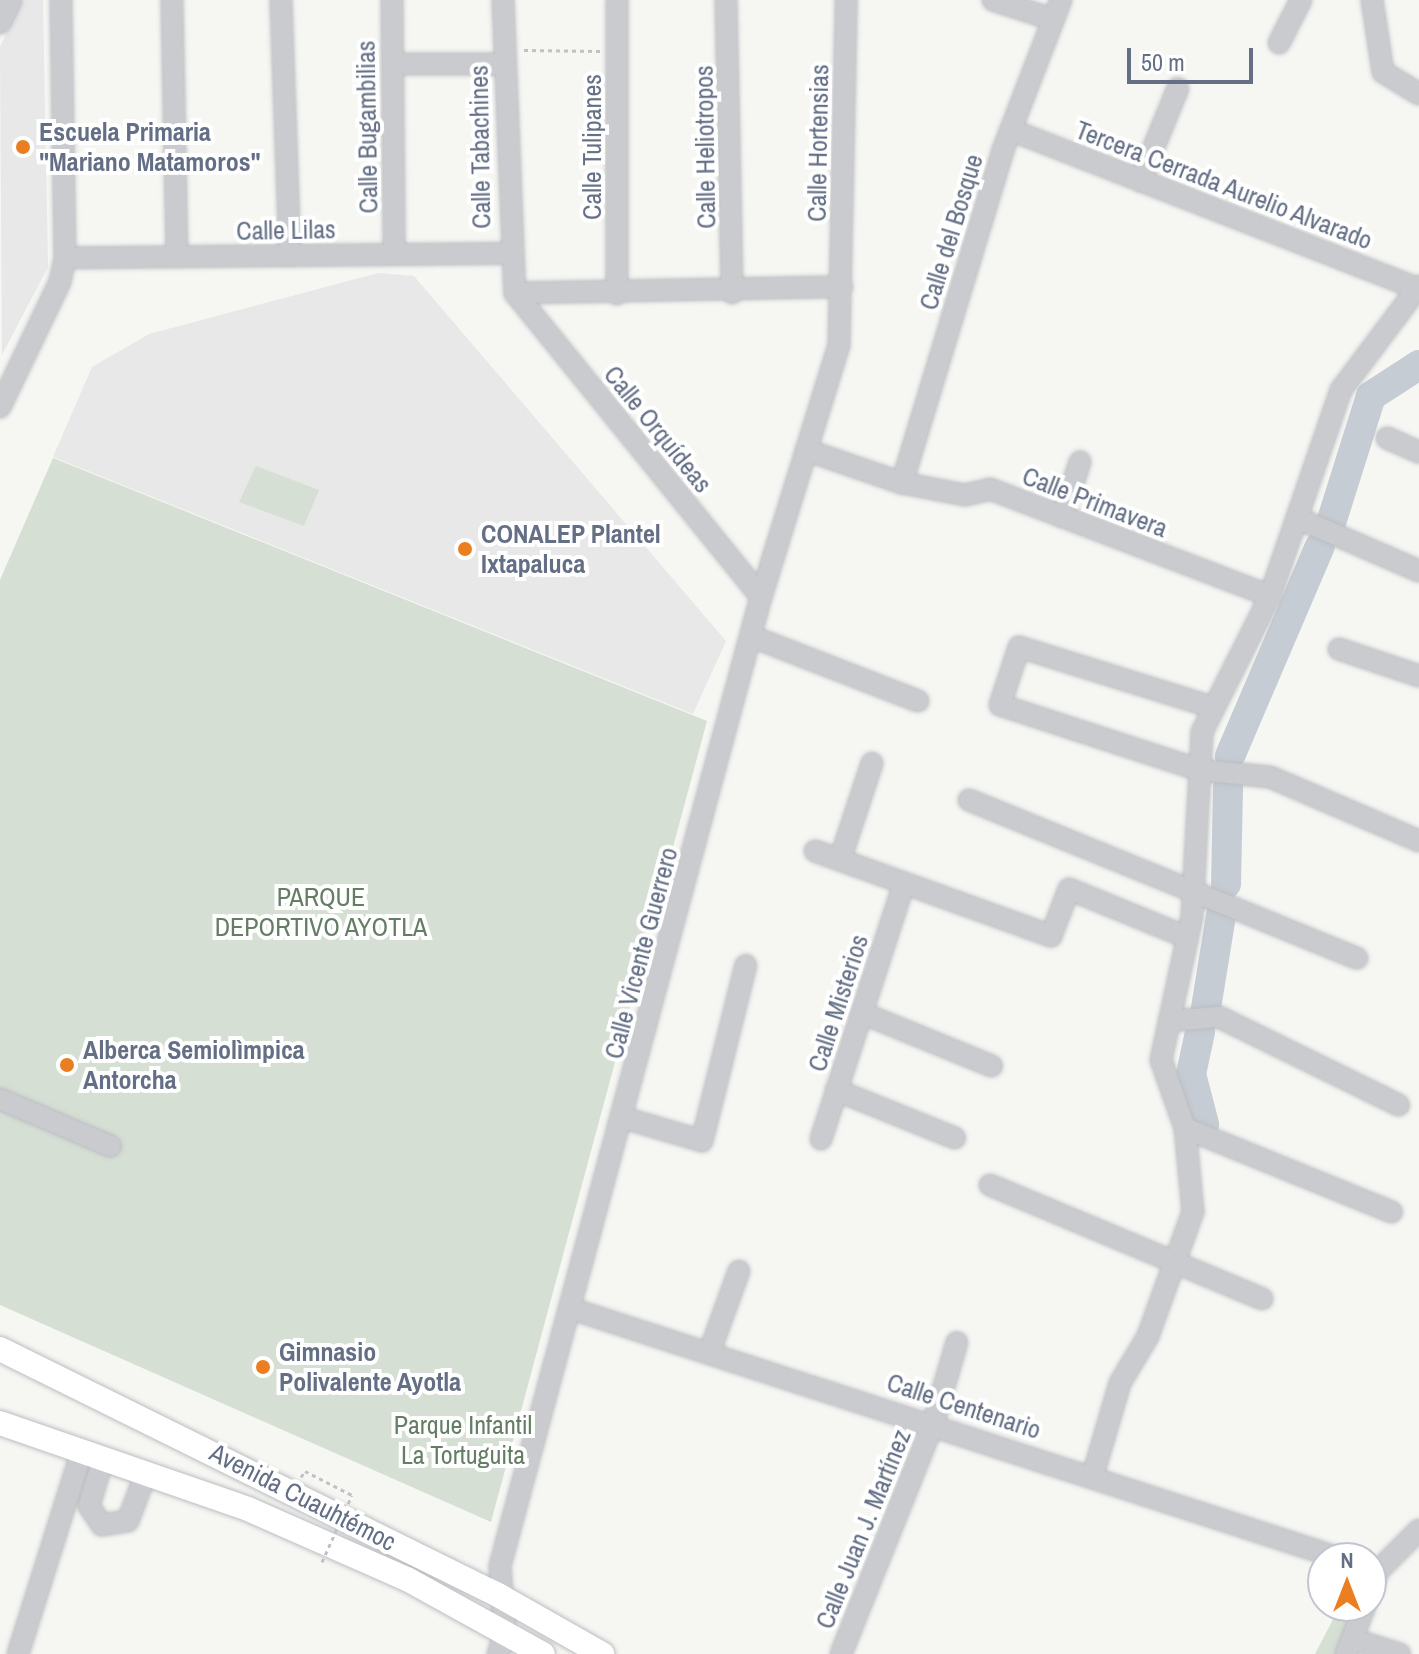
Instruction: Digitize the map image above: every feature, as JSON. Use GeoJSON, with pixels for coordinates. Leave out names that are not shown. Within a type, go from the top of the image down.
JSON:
{"type":"FeatureCollection","features":[{"type":"Feature","properties":{"kind":"main road","name":"Avenida Cuauhtémoc"},"geometry":{"type":"LineString","coordinates":[[0,1349],[498,1595],[602,1654]]}},
{"type":"Feature","properties":{"kind":"main road"},"geometry":{"type":"LineString","coordinates":[[0,1423],[146,1473],[407,1579],[501,1644],[543,1654]]}},
{"type":"Feature","properties":{"kind":"street"},"geometry":{"type":"LineString","coordinates":[[0,23],[11,0]]}},
{"type":"Feature","properties":{"kind":"street"},"geometry":{"type":"LineString","coordinates":[[0,407],[7,374],[65,258],[61,0]]}},
{"type":"Feature","properties":{"kind":"street"},"geometry":{"type":"LineString","coordinates":[[172,0],[177,257]]}},
{"type":"Feature","properties":{"kind":"street"},"geometry":{"type":"LineString","coordinates":[[281,0],[290,256]]}},
{"type":"Feature","properties":{"kind":"street","name":"Calle Bugambilias"},"geometry":{"type":"LineString","coordinates":[[392,0],[394,254]]}},
{"type":"Feature","properties":{"kind":"street","name":"Calle Tabachines"},"geometry":{"type":"LineString","coordinates":[[503,0],[509,253],[515,293]]}},
{"type":"Feature","properties":{"kind":"street","name":"Calle Tulipanes"},"geometry":{"type":"LineString","coordinates":[[617,0],[617,294]]}},
{"type":"Feature","properties":{"kind":"street","name":"Calle Heliotropos"},"geometry":{"type":"LineString","coordinates":[[726,0],[732,293]]}},
{"type":"Feature","properties":{"kind":"street","name":"Calle Hortensias"},"geometry":{"type":"LineString","coordinates":[[842,287],[846,0]]}},
{"type":"Feature","properties":{"kind":"street"},"geometry":{"type":"LineString","coordinates":[[993,0],[1052,19]]}},
{"type":"Feature","properties":{"kind":"street","name":"Calle del Bosque"},"geometry":{"type":"LineString","coordinates":[[902,483],[1011,130],[1061,0]]}},
{"type":"Feature","properties":{"kind":"street"},"geometry":{"type":"LineString","coordinates":[[1372,0],[1383,72],[1419,94]]}},
{"type":"Feature","properties":{"kind":"street"},"geometry":{"type":"LineString","coordinates":[[1279,43],[1298,1]]}},
{"type":"Feature","properties":{"kind":"street"},"geometry":{"type":"LineString","coordinates":[[393,64],[504,57]]}},
{"type":"Feature","properties":{"kind":"street"},"geometry":{"type":"LineString","coordinates":[[1140,181],[1178,88]]}},
{"type":"Feature","properties":{"kind":"street","name":"Tercera Cerrada Aurelio Alvarado"},"geometry":{"type":"LineString","coordinates":[[1011,130],[1418,288]]}},
{"type":"Feature","properties":{"kind":"street","name":"Calle Lilas"},"geometry":{"type":"LineString","coordinates":[[65,258],[509,253]]}},
{"type":"Feature","properties":{"kind":"street"},"geometry":{"type":"LineString","coordinates":[[515,293],[732,293],[842,287]]}},
{"type":"Feature","properties":{"kind":"street","name":"Calle Vicente Guerrero"},"geometry":{"type":"LineString","coordinates":[[501,1644],[498,1595],[753,637],[761,597],[839,345],[842,287]]}},
{"type":"Feature","properties":{"kind":"street"},"geometry":{"type":"LineString","coordinates":[[1093,1475],[1120,1383],[1178,1263],[1195,1183],[1185,1128],[1161,1060],[1195,886],[1200,770],[1212,707],[1270,596],[1341,390],[1418,288]]}},
{"type":"Feature","properties":{"kind":"street","name":"Calle Orquídeas"},"geometry":{"type":"LineString","coordinates":[[515,293],[761,597]]}},
{"type":"Feature","properties":{"kind":"street"},"geometry":{"type":"LineString","coordinates":[[1387,438],[1419,452]]}},
{"type":"Feature","properties":{"kind":"street","name":"Calle Primavera"},"geometry":{"type":"LineString","coordinates":[[806,450],[902,483],[965,495],[990,489],[1270,596]]}},
{"type":"Feature","properties":{"kind":"street"},"geometry":{"type":"LineString","coordinates":[[1062,517],[1080,462]]}},
{"type":"Feature","properties":{"kind":"street"},"geometry":{"type":"LineString","coordinates":[[1297,518],[1419,571]]}},
{"type":"Feature","properties":{"kind":"street"},"geometry":{"type":"LineString","coordinates":[[753,637],[918,701]]}},
{"type":"Feature","properties":{"kind":"street"},"geometry":{"type":"LineString","coordinates":[[1212,707],[1019,647],[1000,705],[1200,770],[1270,777],[1419,841]]}},
{"type":"Feature","properties":{"kind":"street"},"geometry":{"type":"LineString","coordinates":[[1339,649],[1419,676]]}},
{"type":"Feature","properties":{"kind":"street"},"geometry":{"type":"LineString","coordinates":[[840,860],[872,763]]}},
{"type":"Feature","properties":{"kind":"street"},"geometry":{"type":"LineString","coordinates":[[969,800],[1195,886],[1357,958]]}},
{"type":"Feature","properties":{"kind":"street"},"geometry":{"type":"LineString","coordinates":[[815,851],[1051,936],[1069,889],[1186,937]]}},
{"type":"Feature","properties":{"kind":"street","name":"Calle Misterios"},"geometry":{"type":"LineString","coordinates":[[821,1139],[904,883]]}},
{"type":"Feature","properties":{"kind":"street"},"geometry":{"type":"LineString","coordinates":[[624,1118],[702,1141],[746,965]]}},
{"type":"Feature","properties":{"kind":"street"},"geometry":{"type":"LineString","coordinates":[[862,1013],[992,1066]]}},
{"type":"Feature","properties":{"kind":"street"},"geometry":{"type":"LineString","coordinates":[[1169,1021],[1219,1017],[1399,1105]]}},
{"type":"Feature","properties":{"kind":"street"},"geometry":{"type":"LineString","coordinates":[[836,1090],[955,1138]]}},
{"type":"Feature","properties":{"kind":"street"},"geometry":{"type":"LineString","coordinates":[[0,1099],[110,1146]]}},
{"type":"Feature","properties":{"kind":"street"},"geometry":{"type":"LineString","coordinates":[[1185,1128],[1392,1212]]}},
{"type":"Feature","properties":{"kind":"street"},"geometry":{"type":"LineString","coordinates":[[990,1185],[1262,1299]]}},
{"type":"Feature","properties":{"kind":"street"},"geometry":{"type":"LineString","coordinates":[[710,1351],[739,1271]]}},
{"type":"Feature","properties":{"kind":"street","name":"Calle Centenario"},"geometry":{"type":"LineString","coordinates":[[572,1309],[1093,1475],[1307,1547]]}},
{"type":"Feature","properties":{"kind":"street","name":"Calle Juan J. Martínez"},"geometry":{"type":"LineString","coordinates":[[841,1654],[933,1424],[957,1342]]}},
{"type":"Feature","properties":{"kind":"street"},"geometry":{"type":"LineString","coordinates":[[93,1455],[89,1506],[102,1525],[128,1521],[146,1473]]}},
{"type":"Feature","properties":{"kind":"street"},"geometry":{"type":"LineString","coordinates":[[18,1654],[93,1455]]}},
{"type":"Feature","properties":{"kind":"street"},"geometry":{"type":"LineString","coordinates":[[1387,1563],[1419,1530]]}},
{"type":"Feature","properties":{"kind":"street"},"geometry":{"type":"LineString","coordinates":[[1359,1622],[1349,1646],[1400,1654]]}},
{"type":"Feature","properties":{"kind":"path"},"geometry":{"type":"LineString","coordinates":[[504,57],[619,51]]}},
{"type":"Feature","properties":{"kind":"path"},"geometry":{"type":"LineString","coordinates":[[301,1477],[305,1471],[352,1495],[322,1562]]}},
{"type":"Feature","properties":{"kind":"shaded area","name":"Escuela Primaria \"Mariano Matamoros\""},"geometry":{"type":"Polygon","coordinates":[[[21,0],[43,0],[48,267],[2,355],[0,47],[21,0]]]}},
{"type":"Feature","properties":{"kind":"shaded area","name":"CONALEP Plantel Ixtapaluca"},"geometry":{"type":"Polygon","coordinates":[[[378,273],[414,276],[726,641],[693,714],[53,457],[92,367],[149,334],[378,273]]]}},
{"type":"Feature","properties":{"kind":"green space","name":"PARQUE DEPORTIVO AYOTLA"},"geometry":{"type":"Polygon","coordinates":[[[53,458],[707,721],[491,1522],[0,1305],[0,580],[53,458]]]}},
{"type":"Feature","properties":{"kind":"green space"},"geometry":{"type":"Polygon","coordinates":[[[256,466],[319,490],[304,526],[239,502],[256,466]]]}},
{"type":"Feature","properties":{"kind":"green space"},"geometry":{"type":"Polygon","coordinates":[[[1332,1622],[1348,1622],[1337,1654],[1315,1654],[1332,1622]]]}},
{"type":"Feature","properties":{"kind":"waterway"},"geometry":{"type":"LineString","coordinates":[[1330,526],[1371,396],[1419,365]]}},
{"type":"Feature","properties":{"kind":"waterway"},"geometry":{"type":"LineString","coordinates":[[1230,756],[1320,546]]}},
{"type":"Feature","properties":{"kind":"waterway"},"geometry":{"type":"LineString","coordinates":[[1226,884],[1228,787]]}},
{"type":"Feature","properties":{"kind":"waterway"},"geometry":{"type":"LineString","coordinates":[[1206,1008],[1222,909]]}},
{"type":"Feature","properties":{"kind":"waterway"},"geometry":{"type":"LineString","coordinates":[[1200,1032],[1191,1074],[1204,1124]]}},
{"type":"Feature","properties":{"kind":"place","name":"Escuela Primaria \"Mariano Matamoros\""},"geometry":{"type":"Point","coordinates":[23,147]}},
{"type":"Feature","properties":{"kind":"place","name":"CONALEP Plantel Ixtapaluca"},"geometry":{"type":"Point","coordinates":[465,549]}},
{"type":"Feature","properties":{"kind":"place","name":"Alberca Semiolìmpica Antorcha"},"geometry":{"type":"Point","coordinates":[67,1065]}},
{"type":"Feature","properties":{"kind":"place","name":"Gimnasio Polivalente Ayotla"},"geometry":{"type":"Point","coordinates":[263,1367]}},
{"type":"Feature","properties":{"kind":"park label","name":"Parque Infantil La Tortuguita"},"geometry":{"type":"Point","coordinates":[463,1440]}}]}
